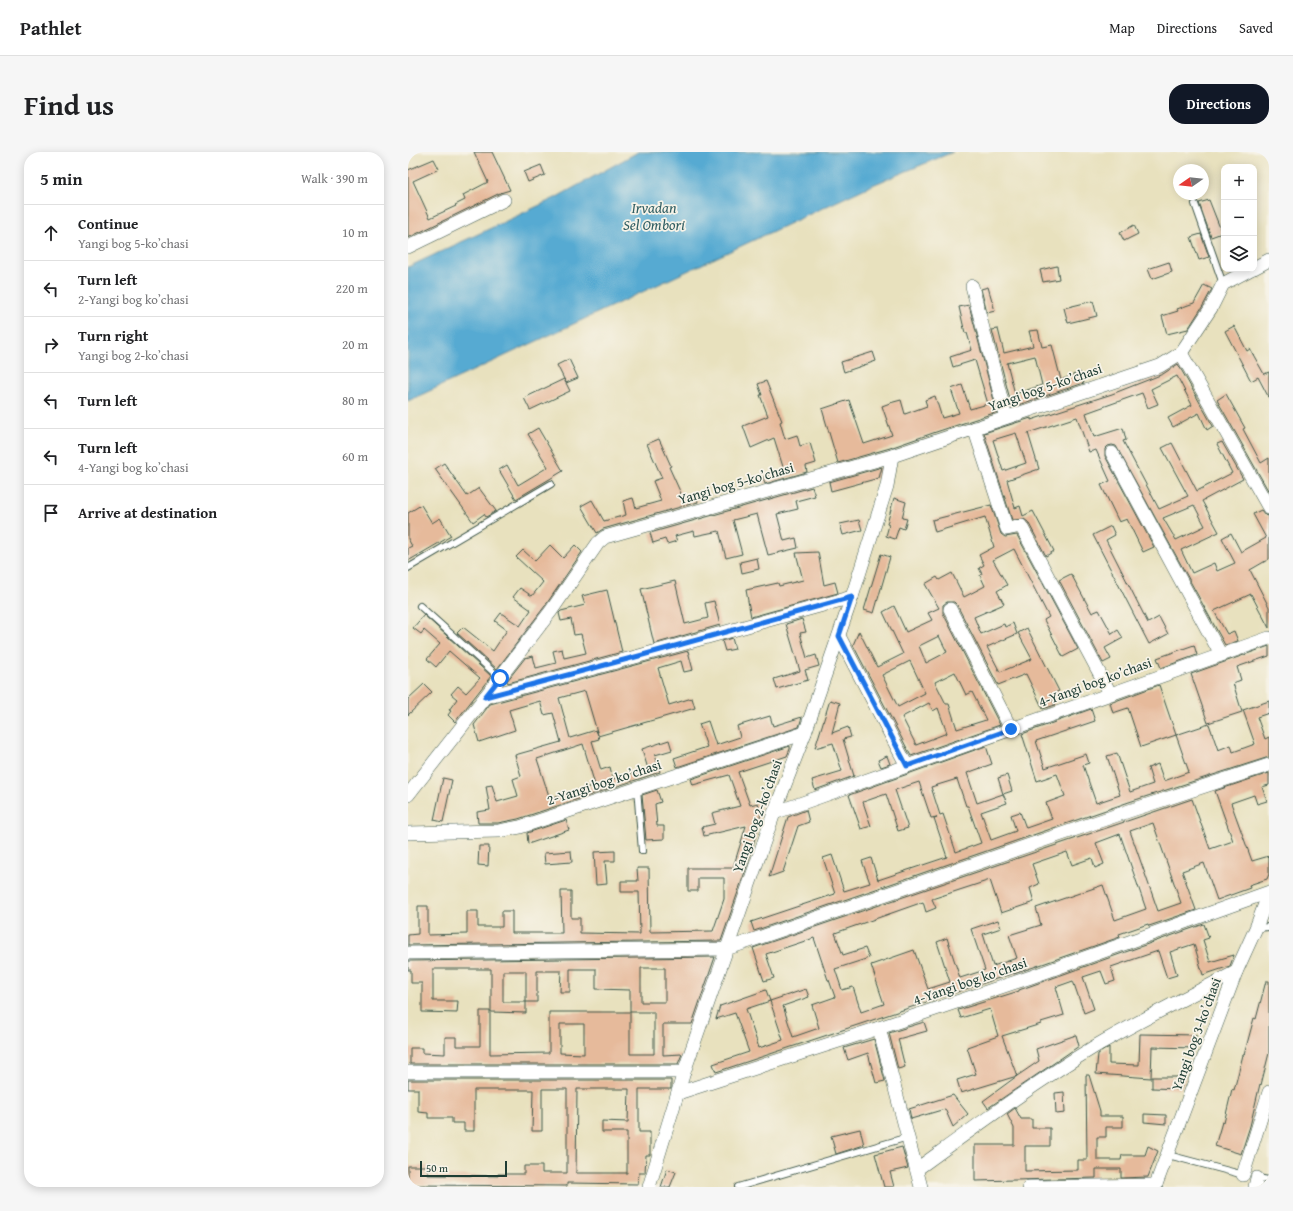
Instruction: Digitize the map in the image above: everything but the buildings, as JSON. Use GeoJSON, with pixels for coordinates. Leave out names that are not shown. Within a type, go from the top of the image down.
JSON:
{"type":"FeatureCollection","features":[{"type":"Feature","properties":{"kind":"street"},"geometry":{"type":"LineString","coordinates":[[408,247],[504,200]]}},
{"type":"Feature","properties":{"kind":"street"},"geometry":{"type":"LineString","coordinates":[[1257,266],[1269,260]]}},
{"type":"Feature","properties":{"kind":"street"},"geometry":{"type":"LineString","coordinates":[[1246,272],[1223,284],[1211,308],[1182,353],[1269,508]]}},
{"type":"Feature","properties":{"kind":"street"},"geometry":{"type":"LineString","coordinates":[[972,286],[1006,417]]}},
{"type":"Feature","properties":{"kind":"street","name":"Yangi bog 5-koʼchasi"},"geometry":{"type":"LineString","coordinates":[[409,790],[500,678],[598,543],[605,537],[892,456],[1160,366],[1182,353]]}},
{"type":"Feature","properties":{"kind":"street"},"geometry":{"type":"LineString","coordinates":[[974,428],[1007,529],[1021,526],[1110,693]]}},
{"type":"Feature","properties":{"kind":"street"},"geometry":{"type":"LineString","coordinates":[[1112,453],[1221,655]]}},
{"type":"Feature","properties":{"kind":"street","name":"Yangi bog 2-koʼchasi"},"geometry":{"type":"LineString","coordinates":[[649,1187],[684,1072],[726,949],[774,813],[805,733],[852,597],[887,486],[892,456]]}},
{"type":"Feature","properties":{"kind":"street"},"geometry":{"type":"LineString","coordinates":[[485,697],[852,597]]}},
{"type":"Feature","properties":{"kind":"street"},"geometry":{"type":"LineString","coordinates":[[950,609],[1011,729]]}},
{"type":"Feature","properties":{"kind":"street"},"geometry":{"type":"LineString","coordinates":[[839,636],[907,766]]}},
{"type":"Feature","properties":{"kind":"street","name":"4-Yangi bog koʼchasi"},"geometry":{"type":"LineString","coordinates":[[774,813],[1269,638]]}},
{"type":"Feature","properties":{"kind":"street","name":"2-Yangi bog koʼchasi"},"geometry":{"type":"LineString","coordinates":[[408,833],[499,831],[520,827],[805,733]]}},
{"type":"Feature","properties":{"kind":"street"},"geometry":{"type":"LineString","coordinates":[[408,953],[726,949],[1132,810],[1269,765]]}},
{"type":"Feature","properties":{"kind":"street","name":"4-Yangi bog koʼchasi"},"geometry":{"type":"LineString","coordinates":[[678,1093],[1031,977],[1269,893]]}},
{"type":"Feature","properties":{"kind":"street","name":"Yangi bog 3-koʼchasi"},"geometry":{"type":"LineString","coordinates":[[1155,1186],[1168,1156],[1236,972],[1263,928],[1269,893]]}},
{"type":"Feature","properties":{"kind":"street"},"geometry":{"type":"LineString","coordinates":[[917,1169],[1000,1109],[1078,1057],[1236,972]]}},
{"type":"Feature","properties":{"kind":"street"},"geometry":{"type":"LineString","coordinates":[[879,1028],[921,1187]]}},
{"type":"Feature","properties":{"kind":"street"},"geometry":{"type":"LineString","coordinates":[[408,1072],[684,1072]]}},
{"type":"Feature","properties":{"kind":"street"},"geometry":{"type":"LineString","coordinates":[[1243,1175],[1269,1092]]}},
{"type":"Feature","properties":{"kind":"street"},"geometry":{"type":"LineString","coordinates":[[1029,1187],[1155,1186]]}},
{"type":"Feature","properties":{"kind":"lane"},"geometry":{"type":"LineString","coordinates":[[1195,204],[1223,284]]}},
{"type":"Feature","properties":{"kind":"lane"},"geometry":{"type":"LineString","coordinates":[[408,568],[551,484]]}},
{"type":"Feature","properties":{"kind":"lane"},"geometry":{"type":"LineString","coordinates":[[420,606],[500,678]]}},
{"type":"Feature","properties":{"kind":"lane"},"geometry":{"type":"LineString","coordinates":[[637,788],[642,851]]}},
{"type":"Feature","properties":{"kind":"lane"},"geometry":{"type":"LineString","coordinates":[[738,1187],[908,1137]]}},
{"type":"Feature","properties":{"kind":"lane"},"geometry":{"type":"LineString","coordinates":[[1168,1156],[1243,1175],[1261,1182]]}},
{"type":"Feature","properties":{"kind":"water","name":"Irvadan Sel Ombori"},"geometry":{"type":"Polygon","coordinates":[[[638,152],[953,152],[870,186],[408,401],[408,267],[555,198],[638,152]]]}},
{"type":"Feature","properties":{"kind":"route"},"geometry":{"type":"LineString","coordinates":[[500,678],[485,697],[852,597],[839,636],[907,766],[1011,729]]}}]}
